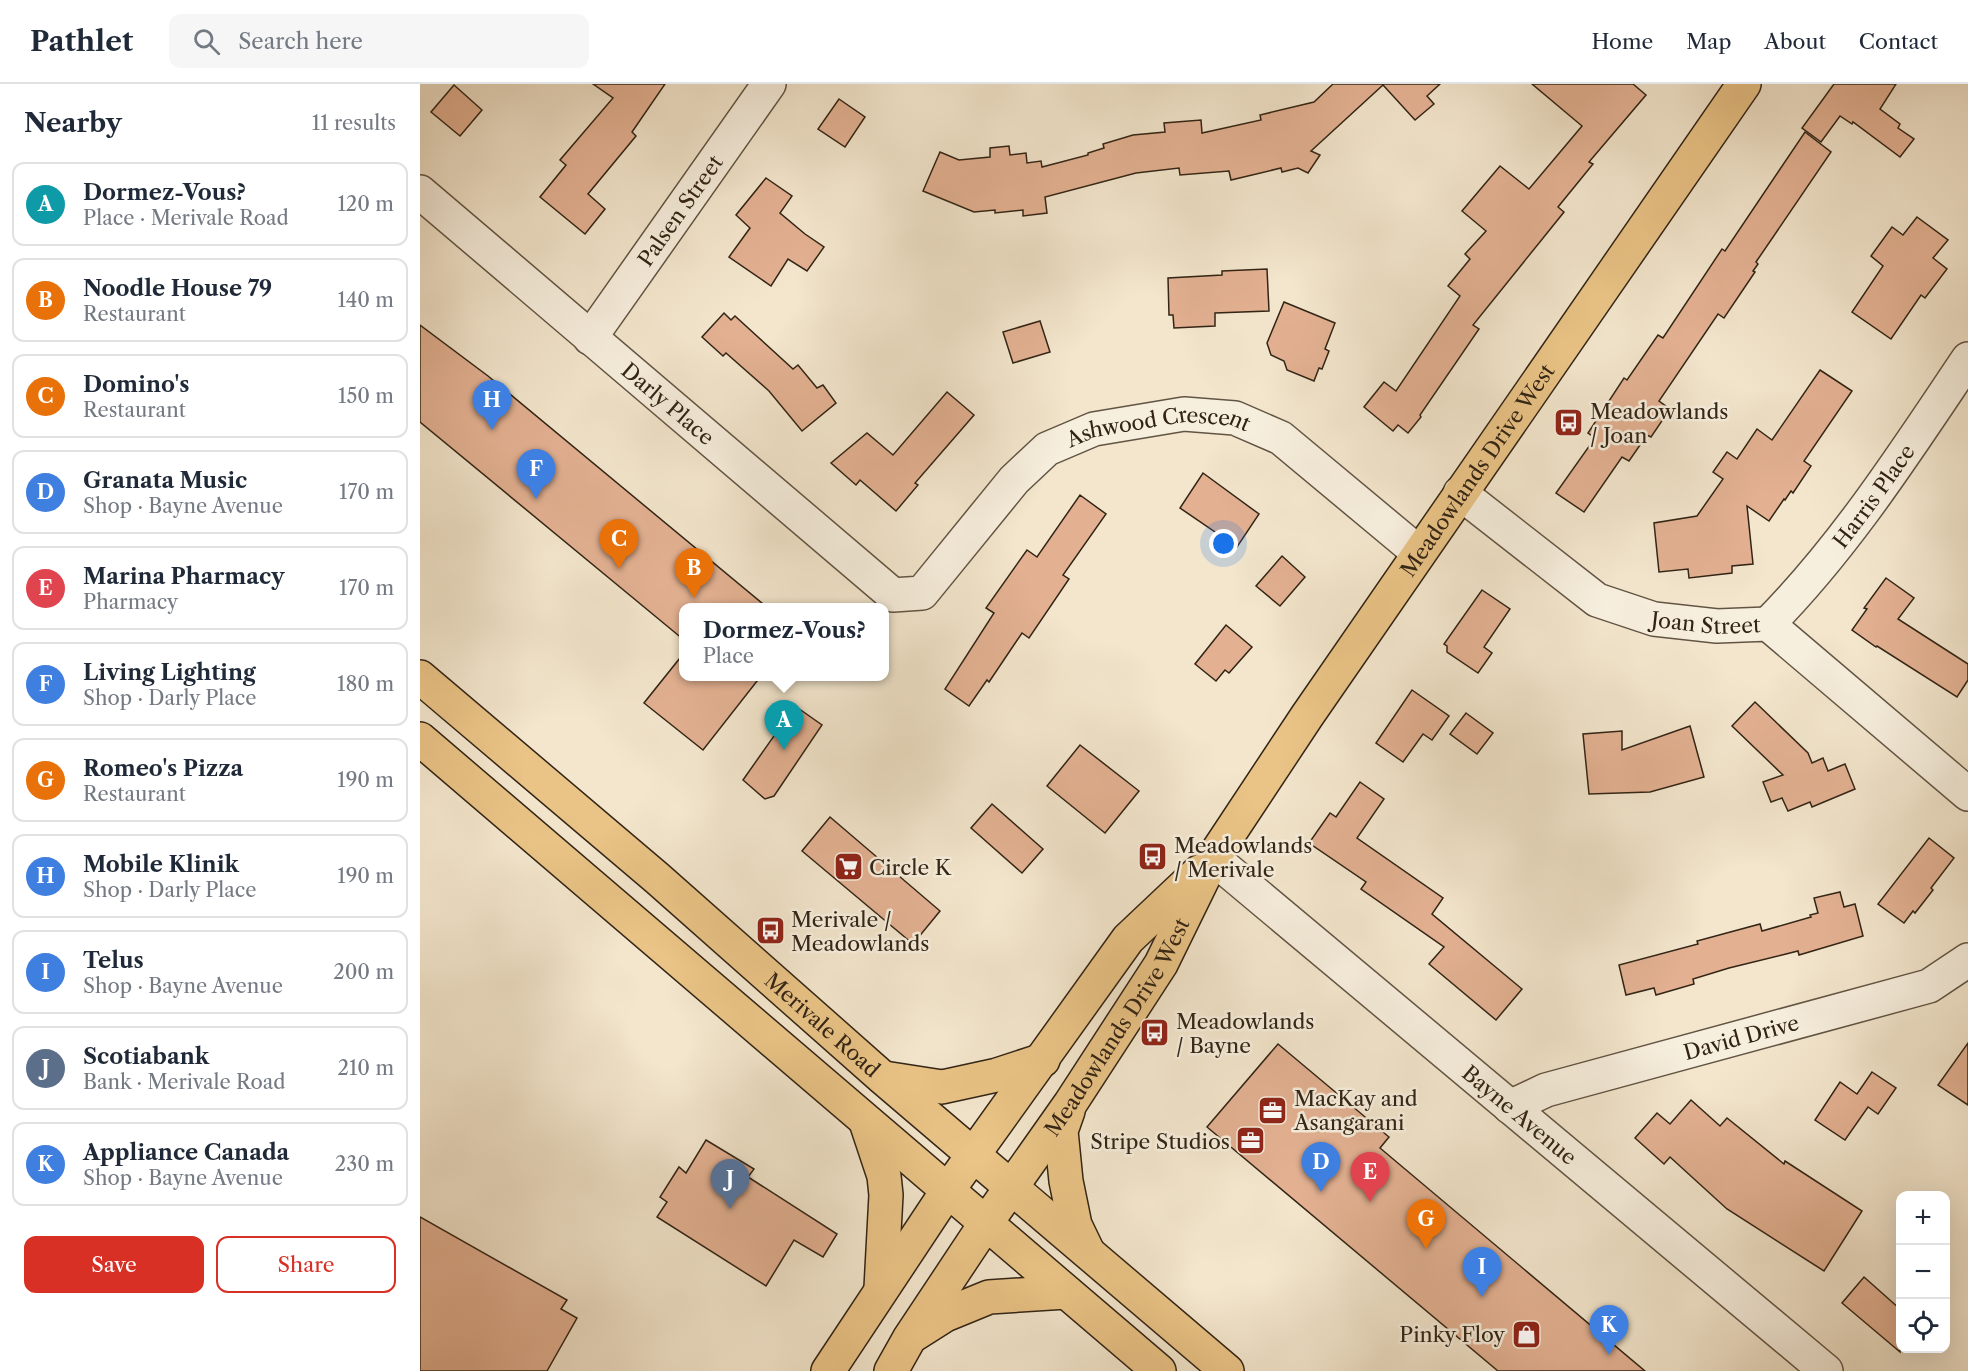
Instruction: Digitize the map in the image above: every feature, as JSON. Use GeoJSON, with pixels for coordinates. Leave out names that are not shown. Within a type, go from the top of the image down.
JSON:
{"type":"FeatureCollection","features":[{"type":"Feature","properties":{"kind":"main road","name":"Meadowlands Drive West"},"geometry":{"type":"LineString","coordinates":[[891,1371],[909,1339],[986,1223],[1070,1104],[1161,964],[1213,858],[1307,716],[1744,84]]}},
{"type":"Feature","properties":{"kind":"main road","name":"Merivale Road"},"geometry":{"type":"LineString","coordinates":[[420,677],[657,878],[883,1078],[1227,1371]]}},
{"type":"Feature","properties":{"kind":"main road"},"geometry":{"type":"LineString","coordinates":[[420,739],[1159,1371]]}},
{"type":"Feature","properties":{"kind":"main road","name":"Meadowlands Drive West"},"geometry":{"type":"LineString","coordinates":[[828,1371],[948,1190],[1128,939],[1213,858]]}},
{"type":"Feature","properties":{"kind":"main road"},"geometry":{"type":"LineString","coordinates":[[883,1078],[942,1087],[997,1075],[1042,1060]]}},
{"type":"Feature","properties":{"kind":"main road"},"geometry":{"type":"LineString","coordinates":[[1070,1104],[1062,1131],[1066,1181],[1075,1225],[1090,1256]]}},
{"type":"Feature","properties":{"kind":"main road"},"geometry":{"type":"LineString","coordinates":[[866,1122],[884,1176],[886,1195],[881,1289]]}},
{"type":"Feature","properties":{"kind":"main road"},"geometry":{"type":"LineString","coordinates":[[909,1339],[945,1315],[989,1297],[1066,1292]]}},
{"type":"Feature","properties":{"kind":"street","name":"Palsen Street"},"geometry":{"type":"LineString","coordinates":[[590,338],[769,84]]}},
{"type":"Feature","properties":{"kind":"street","name":"Darly Place"},"geometry":{"type":"LineString","coordinates":[[420,192],[893,595],[922,593]]}},
{"type":"Feature","properties":{"kind":"street","name":"Harris Place"},"geometry":{"type":"LineString","coordinates":[[1768,624],[1802,590],[1882,485],[1968,359]]}},
{"type":"Feature","properties":{"kind":"street","name":"Ashwood Crescent"},"geometry":{"type":"LineString","coordinates":[[922,593],[1014,480],[1047,449],[1094,429],[1184,414],[1234,418],[1281,438],[1419,553]]}},
{"type":"Feature","properties":{"kind":"street","name":"Joan Street"},"geometry":{"type":"LineString","coordinates":[[1460,493],[1597,600],[1654,619],[1717,626],[1768,624],[1968,794]]}},
{"type":"Feature","properties":{"kind":"street","name":"Bayne Avenue"},"geometry":{"type":"LineString","coordinates":[[1213,858],[1826,1371]]}},
{"type":"Feature","properties":{"kind":"street","name":"David Drive"},"geometry":{"type":"LineString","coordinates":[[1510,1107],[1546,1090],[1929,986],[1968,960]]}},
{"type":"Feature","properties":{"kind":"building"},"geometry":{"type":"Polygon","coordinates":[[[593,84],[665,84],[632,132],[636,136],[588,194],[605,209],[585,234],[540,197],[566,165],[560,160],[613,98],[593,84]]]}},
{"type":"Feature","properties":{"kind":"building"},"geometry":{"type":"Polygon","coordinates":[[[1333,84],[1440,84],[1427,96],[1434,104],[1415,120],[1383,85],[1311,151],[1320,155],[1308,173],[1298,168],[1282,172],[1281,168],[1231,180],[1229,171],[1180,175],[1179,168],[1136,173],[1045,197],[1047,213],[1023,216],[1023,210],[995,213],[995,210],[974,212],[923,191],[940,152],[959,160],[990,157],[990,148],[1009,146],[1010,155],[1026,153],[1027,163],[1041,161],[1042,167],[1088,155],[1088,153],[1104,148],[1103,144],[1133,135],[1165,132],[1164,123],[1201,120],[1202,133],[1261,120],[1260,115],[1314,102],[1333,84]]]}},
{"type":"Feature","properties":{"kind":"building"},"geometry":{"type":"Polygon","coordinates":[[[1532,84],[1633,84],[1646,95],[1589,162],[1593,164],[1558,207],[1564,212],[1473,325],[1479,329],[1420,415],[1421,417],[1408,433],[1398,425],[1393,431],[1364,407],[1384,382],[1396,391],[1460,296],[1448,286],[1470,259],[1465,254],[1486,231],[1462,211],[1500,166],[1529,189],[1582,126],[1532,84]]]}},
{"type":"Feature","properties":{"kind":"building"},"geometry":{"type":"Polygon","coordinates":[[[1834,84],[1896,84],[1880,109],[1900,124],[1898,128],[1914,139],[1900,157],[1853,122],[1852,124],[1840,116],[1821,142],[1802,128],[1834,84]]]}},
{"type":"Feature","properties":{"kind":"building"},"geometry":{"type":"Polygon","coordinates":[[[454,85],[482,110],[460,136],[431,112],[454,85]]]}},
{"type":"Feature","properties":{"kind":"building"},"geometry":{"type":"Polygon","coordinates":[[[839,99],[865,117],[845,147],[818,129],[839,99]]]}},
{"type":"Feature","properties":{"kind":"building"},"geometry":{"type":"Polygon","coordinates":[[[1805,132],[1831,152],[1756,262],[1758,264],[1753,271],[1755,272],[1724,318],[1718,314],[1659,401],[1670,409],[1651,437],[1647,435],[1629,461],[1622,457],[1584,512],[1556,493],[1595,438],[1588,433],[1624,378],[1627,380],[1658,335],[1663,338],[1722,249],[1725,251],[1805,132]]]}},
{"type":"Feature","properties":{"kind":"building"},"geometry":{"type":"Polygon","coordinates":[[[766,178],[792,196],[780,213],[824,247],[807,271],[788,259],[771,286],[729,257],[750,228],[736,215],[766,178]]]}},
{"type":"Feature","properties":{"kind":"building"},"geometry":{"type":"Polygon","coordinates":[[[1917,217],[1948,240],[1933,258],[1947,269],[1925,298],[1921,295],[1891,339],[1852,312],[1883,266],[1871,256],[1892,227],[1903,235],[1917,217]]]}},
{"type":"Feature","properties":{"kind":"building"},"geometry":{"type":"Polygon","coordinates":[[[1267,269],[1269,311],[1215,313],[1215,326],[1174,328],[1173,315],[1169,315],[1168,278],[1222,275],[1222,271],[1267,269]]]}},
{"type":"Feature","properties":{"kind":"building"},"geometry":{"type":"Polygon","coordinates":[[[1284,302],[1335,323],[1325,349],[1329,351],[1314,381],[1287,370],[1284,361],[1271,355],[1267,343],[1284,302]]]}},
{"type":"Feature","properties":{"kind":"building"},"geometry":{"type":"Polygon","coordinates":[[[724,313],[731,320],[735,316],[793,369],[798,365],[817,388],[823,385],[836,403],[802,431],[769,391],[726,353],[723,356],[702,337],[724,313]]]}},
{"type":"Feature","properties":{"kind":"building"},"geometry":{"type":"Polygon","coordinates":[[[1040,321],[1050,352],[1013,363],[1003,332],[1040,321]]]}},
{"type":"Feature","properties":{"kind":"building"},"geometry":{"type":"Polygon","coordinates":[[[420,325],[488,376],[762,603],[679,603],[679,636],[420,422],[420,325]]]}},
{"type":"Feature","properties":{"kind":"building"},"geometry":{"type":"Polygon","coordinates":[[[1820,370],[1852,391],[1804,461],[1811,466],[1793,493],[1791,491],[1784,499],[1769,521],[1747,506],[1753,564],[1732,566],[1732,573],[1689,578],[1688,569],[1659,572],[1654,523],[1697,516],[1723,479],[1713,472],[1727,452],[1737,459],[1757,429],[1772,440],[1820,370]]]}},
{"type":"Feature","properties":{"kind":"building"},"geometry":{"type":"Polygon","coordinates":[[[947,392],[974,415],[915,483],[918,485],[896,511],[860,480],[856,485],[831,463],[867,433],[893,455],[947,392]]]}},
{"type":"Feature","properties":{"kind":"building"},"geometry":{"type":"Polygon","coordinates":[[[1203,473],[1259,514],[1237,547],[1180,508],[1203,473]]]}},
{"type":"Feature","properties":{"kind":"building"},"geometry":{"type":"Polygon","coordinates":[[[1080,495],[1106,514],[1063,575],[1069,579],[1029,638],[1022,633],[989,682],[987,680],[969,706],[945,689],[994,613],[986,608],[1027,550],[1037,557],[1080,495]]]}},
{"type":"Feature","properties":{"kind":"building"},"geometry":{"type":"Polygon","coordinates":[[[1282,556],[1305,577],[1280,606],[1256,586],[1282,556]]]}},
{"type":"Feature","properties":{"kind":"building"},"geometry":{"type":"Polygon","coordinates":[[[1886,578],[1914,598],[1898,619],[1968,664],[1968,680],[1957,697],[1852,630],[1867,609],[1864,608],[1886,578]]]}},
{"type":"Feature","properties":{"kind":"building"},"geometry":{"type":"Polygon","coordinates":[[[1482,590],[1510,609],[1484,647],[1492,653],[1478,673],[1447,652],[1447,646],[1444,644],[1482,590]]]}},
{"type":"Feature","properties":{"kind":"building"},"geometry":{"type":"Polygon","coordinates":[[[1226,625],[1252,647],[1229,673],[1225,670],[1216,681],[1195,664],[1226,625]]]}},
{"type":"Feature","properties":{"kind":"building"},"geometry":{"type":"Polygon","coordinates":[[[679,659],[679,681],[757,681],[703,750],[644,703],[679,659]]]}},
{"type":"Feature","properties":{"kind":"building"},"geometry":{"type":"Polygon","coordinates":[[[1412,690],[1449,716],[1432,740],[1423,734],[1403,762],[1376,743],[1412,690]]]}},
{"type":"Feature","properties":{"kind":"building"},"geometry":{"type":"Polygon","coordinates":[[[1755,702],[1808,753],[1812,763],[1823,758],[1828,771],[1845,764],[1855,789],[1812,807],[1810,802],[1788,811],[1782,798],[1771,802],[1763,782],[1783,775],[1732,726],[1755,702]]]}},
{"type":"Feature","properties":{"kind":"building"},"geometry":{"type":"Polygon","coordinates":[[[795,706],[822,725],[774,796],[765,799],[743,780],[795,706]]]}},
{"type":"Feature","properties":{"kind":"building"},"geometry":{"type":"Polygon","coordinates":[[[1466,713],[1493,733],[1477,754],[1450,734],[1466,713]]]}},
{"type":"Feature","properties":{"kind":"building"},"geometry":{"type":"Polygon","coordinates":[[[1690,726],[1704,777],[1650,792],[1589,794],[1583,734],[1622,731],[1622,750],[1690,726]]]}},
{"type":"Feature","properties":{"kind":"building"},"geometry":{"type":"Polygon","coordinates":[[[1080,745],[1139,791],[1105,833],[1047,786],[1080,745]]]}},
{"type":"Feature","properties":{"kind":"building"},"geometry":{"type":"Polygon","coordinates":[[[1360,782],[1384,799],[1357,838],[1443,898],[1432,914],[1522,989],[1496,1020],[1429,964],[1444,947],[1361,889],[1366,882],[1309,843],[1330,813],[1336,817],[1360,782]]]}},
{"type":"Feature","properties":{"kind":"building"},"geometry":{"type":"Polygon","coordinates":[[[992,804],[1043,849],[1022,873],[971,828],[992,804]]]}},
{"type":"Feature","properties":{"kind":"building"},"geometry":{"type":"Polygon","coordinates":[[[830,817],[940,911],[913,944],[802,851],[830,817]]]}},
{"type":"Feature","properties":{"kind":"building"},"geometry":{"type":"Polygon","coordinates":[[[1929,838],[1954,858],[1931,888],[1933,890],[1904,923],[1878,904],[1929,838]]]}},
{"type":"Feature","properties":{"kind":"building"},"geometry":{"type":"Polygon","coordinates":[[[1840,892],[1844,907],[1855,904],[1863,936],[1799,955],[1798,951],[1729,968],[1693,979],[1694,984],[1656,995],[1654,988],[1626,995],[1619,965],[1698,944],[1697,941],[1760,924],[1762,931],[1811,917],[1810,915],[1818,913],[1814,898],[1840,892]]]}},
{"type":"Feature","properties":{"kind":"building"},"geometry":{"type":"Polygon","coordinates":[[[1968,1043],[1968,1105],[1938,1085],[1968,1043]]]}},
{"type":"Feature","properties":{"kind":"building"},"geometry":{"type":"Polygon","coordinates":[[[1278,1044],[1389,1137],[1380,1148],[1645,1371],[1498,1371],[1207,1127],[1278,1044]]]}},
{"type":"Feature","properties":{"kind":"building"},"geometry":{"type":"Polygon","coordinates":[[[1872,1072],[1896,1088],[1878,1114],[1868,1107],[1845,1140],[1815,1120],[1840,1082],[1857,1094],[1872,1072]]]}},
{"type":"Feature","properties":{"kind":"building"},"geometry":{"type":"Polygon","coordinates":[[[1691,1100],[1720,1126],[1727,1118],[1784,1164],[1785,1161],[1862,1211],[1824,1271],[1727,1209],[1670,1157],[1664,1164],[1635,1138],[1657,1113],[1670,1124],[1691,1100]]]}},
{"type":"Feature","properties":{"kind":"building"},"geometry":{"type":"Polygon","coordinates":[[[706,1140],[754,1169],[748,1177],[837,1234],[823,1257],[794,1240],[766,1286],[657,1217],[667,1202],[660,1197],[679,1167],[686,1173],[706,1140]]]}},
{"type":"Feature","properties":{"kind":"building"},"geometry":{"type":"Polygon","coordinates":[[[420,1217],[567,1300],[561,1309],[577,1318],[547,1371],[420,1371],[420,1217]]]}},
{"type":"Feature","properties":{"kind":"building"},"geometry":{"type":"Polygon","coordinates":[[[1864,1277],[1896,1305],[1896,1349],[1842,1303],[1864,1277]]]}},
{"type":"Feature","properties":{"kind":"place","name":"Meadowlands / Joan"},"geometry":{"type":"Point","coordinates":[1569,423]}},
{"type":"Feature","properties":{"kind":"place","name":"Mobile Klinik"},"geometry":{"type":"Point","coordinates":[492,430]}},
{"type":"Feature","properties":{"kind":"place","name":"Living Lighting"},"geometry":{"type":"Point","coordinates":[536,499]}},
{"type":"Feature","properties":{"kind":"place","name":"Domino's"},"geometry":{"type":"Point","coordinates":[619,569]}},
{"type":"Feature","properties":{"kind":"place","name":"Noodle House 79"},"geometry":{"type":"Point","coordinates":[694,598]}},
{"type":"Feature","properties":{"kind":"place","name":"Dormez-Vous?"},"geometry":{"type":"Point","coordinates":[784,750]}},
{"type":"Feature","properties":{"kind":"place","name":"Meadowlands / Merivale"},"geometry":{"type":"Point","coordinates":[1153,857]}},
{"type":"Feature","properties":{"kind":"place","name":"Circle K"},"geometry":{"type":"Point","coordinates":[848,867]}},
{"type":"Feature","properties":{"kind":"place","name":"Merivale / Meadowlands"},"geometry":{"type":"Point","coordinates":[770,931]}},
{"type":"Feature","properties":{"kind":"place","name":"Meadowlands / Bayne"},"geometry":{"type":"Point","coordinates":[1155,1033]}},
{"type":"Feature","properties":{"kind":"place","name":"MacKay and Asangarani"},"geometry":{"type":"Point","coordinates":[1273,1110]}},
{"type":"Feature","properties":{"kind":"place","name":"Stripe Studios"},"geometry":{"type":"Point","coordinates":[1251,1141]}},
{"type":"Feature","properties":{"kind":"place","name":"Granata Music"},"geometry":{"type":"Point","coordinates":[1321,1192]}},
{"type":"Feature","properties":{"kind":"place","name":"Marina Pharmacy"},"geometry":{"type":"Point","coordinates":[1370,1202]}},
{"type":"Feature","properties":{"kind":"place","name":"Scotiabank"},"geometry":{"type":"Point","coordinates":[730,1209]}},
{"type":"Feature","properties":{"kind":"place","name":"Romeo's Pizza"},"geometry":{"type":"Point","coordinates":[1426,1249]}},
{"type":"Feature","properties":{"kind":"place","name":"Telus"},"geometry":{"type":"Point","coordinates":[1482,1297]}},
{"type":"Feature","properties":{"kind":"place","name":"Pinky Floy"},"geometry":{"type":"Point","coordinates":[1526,1334]}},
{"type":"Feature","properties":{"kind":"place","name":"Appliance Canada"},"geometry":{"type":"Point","coordinates":[1609,1355]}}]}
